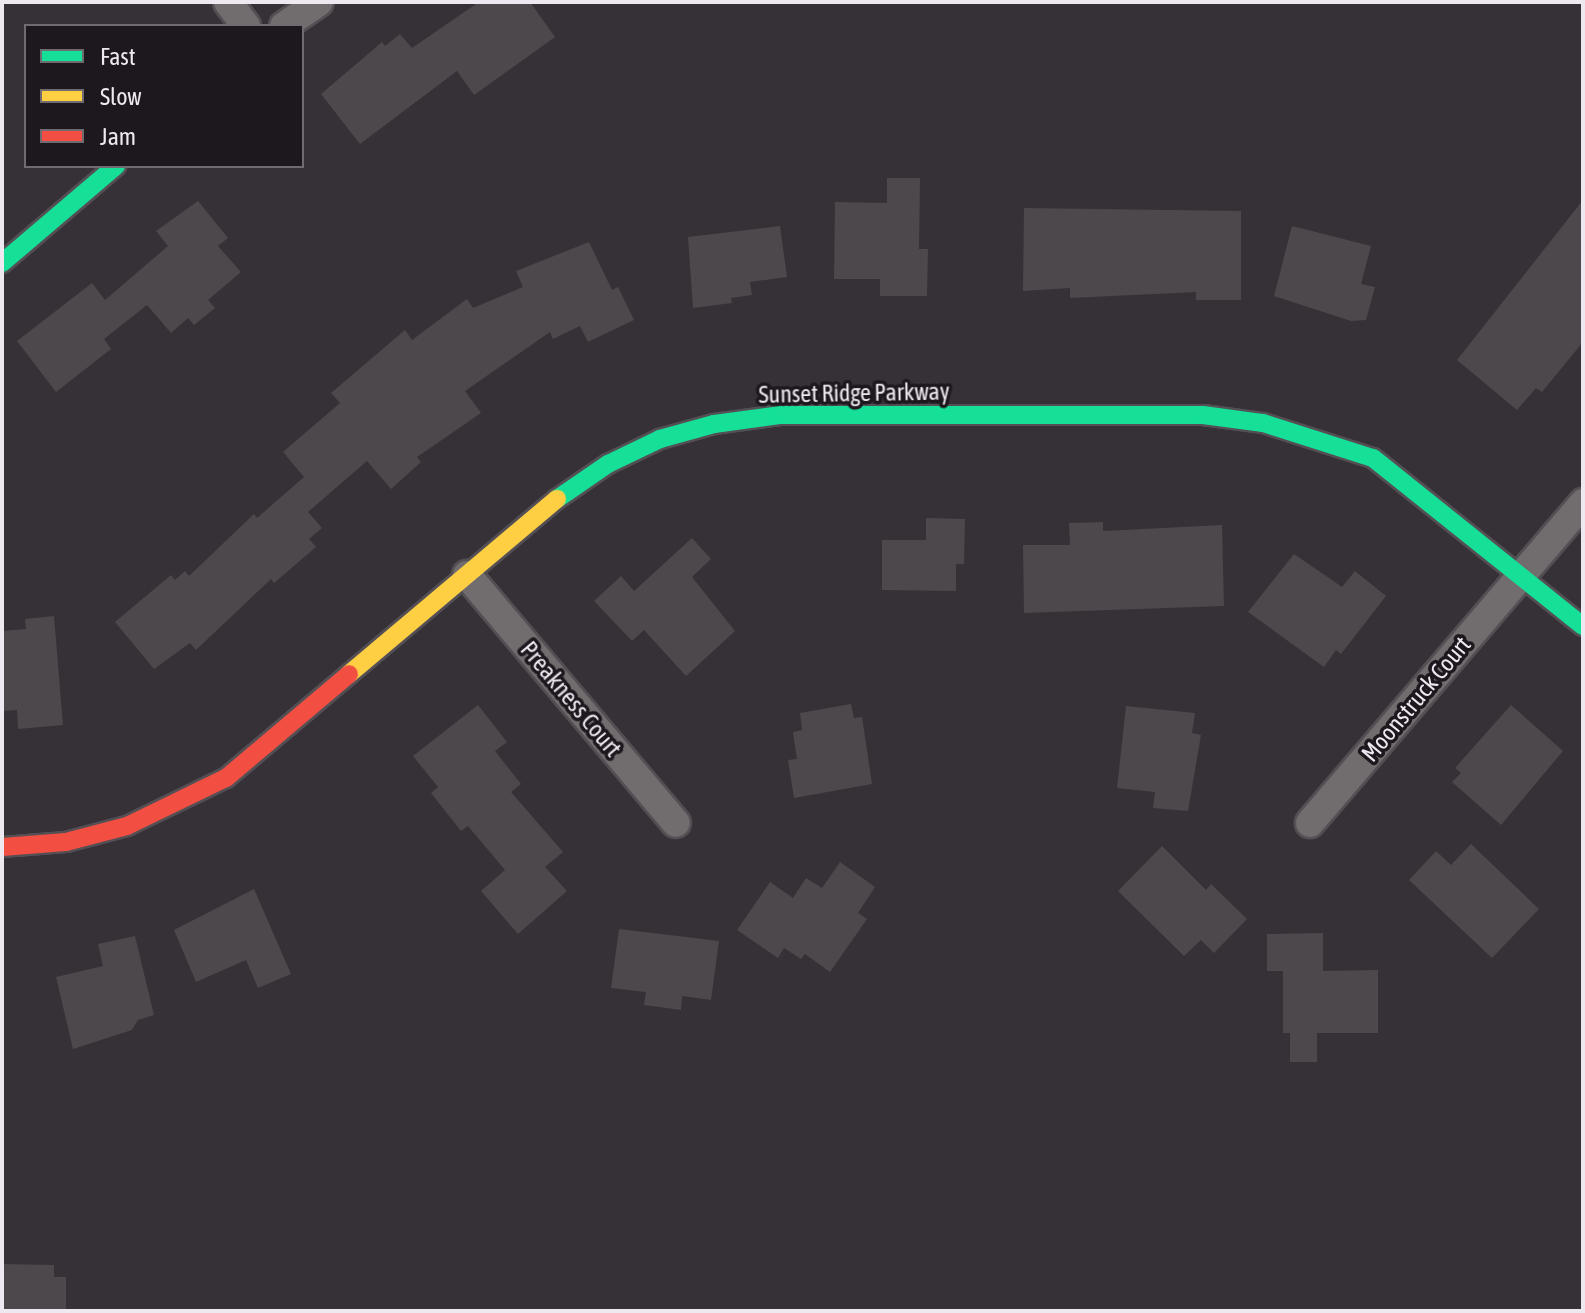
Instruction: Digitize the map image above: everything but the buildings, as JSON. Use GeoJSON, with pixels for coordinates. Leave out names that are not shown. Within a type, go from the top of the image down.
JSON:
{"type":"FeatureCollection","features":[{"type":"Feature","properties":{"kind":"street"},"geometry":{"type":"LineString","coordinates":[[228,2],[244,24]]}},
{"type":"Feature","properties":{"kind":"street"},"geometry":{"type":"LineString","coordinates":[[287,24],[319,2]]}},
{"type":"Feature","properties":{"kind":"street"},"geometry":{"type":"LineString","coordinates":[[2,263],[114,168]]}},
{"type":"Feature","properties":{"kind":"street","name":"Sunset Ridge Parkway"},"geometry":{"type":"LineString","coordinates":[[2,847],[66,842],[127,826],[226,778],[564,493],[608,464],[660,439],[714,424],[781,415],[1203,415],[1263,423],[1373,458],[1583,626]]}},
{"type":"Feature","properties":{"kind":"street","name":"Moonstruck Court"},"geometry":{"type":"LineString","coordinates":[[1310,823],[1583,503]]}},
{"type":"Feature","properties":{"kind":"street","name":"Preakness Court"},"geometry":{"type":"LineString","coordinates":[[467,575],[676,823]]}},
{"type":"Feature","properties":{"kind":"traffic: fast"},"geometry":{"type":"LineString","coordinates":[[2,263],[114,168]]}},
{"type":"Feature","properties":{"kind":"traffic: fast"},"geometry":{"type":"LineString","coordinates":[[557,499],[608,464],[660,439],[714,424],[781,415],[1203,415],[1263,423],[1373,458],[1583,626]]}},
{"type":"Feature","properties":{"kind":"traffic: slow"},"geometry":{"type":"LineString","coordinates":[[349,674],[557,499]]}},
{"type":"Feature","properties":{"kind":"traffic: jam"},"geometry":{"type":"LineString","coordinates":[[2,847],[66,842],[127,826],[226,778],[349,674]]}}]}
